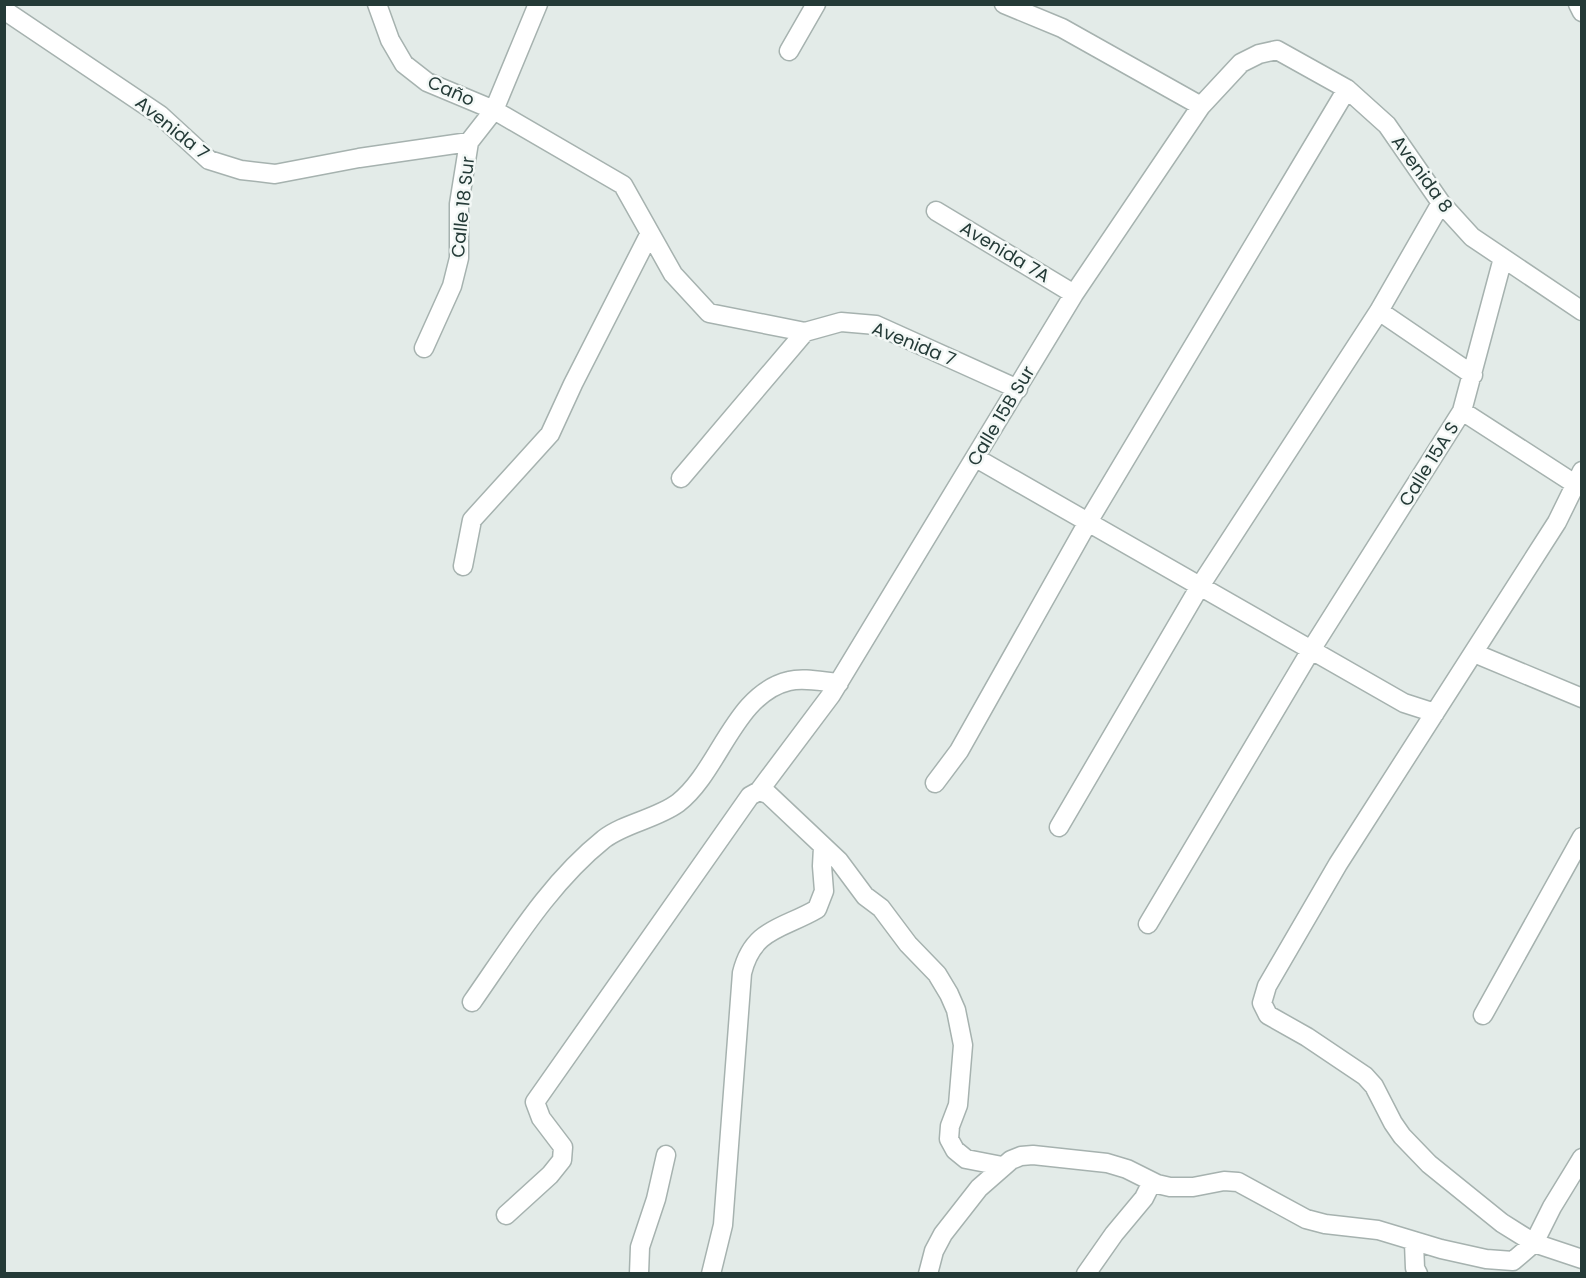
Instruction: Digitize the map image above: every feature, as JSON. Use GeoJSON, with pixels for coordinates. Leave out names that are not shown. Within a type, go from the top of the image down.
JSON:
{"type":"FeatureCollection","features":[{"type":"Feature","properties":{"kind":"street","name":"Caño"},"geometry":{"type":"LineString","coordinates":[[377,4],[390,40],[404,64],[427,82],[495,110],[623,185],[674,274],[709,313],[805,332]]}},
{"type":"Feature","properties":{"kind":"street","name":"Calle 18 Sur"},"geometry":{"type":"LineString","coordinates":[[424,348],[452,286],[459,258],[459,204],[469,142],[495,110],[538,4]]}},
{"type":"Feature","properties":{"kind":"street"},"geometry":{"type":"LineString","coordinates":[[789,51],[816,4]]}},
{"type":"Feature","properties":{"kind":"street"},"geometry":{"type":"LineString","coordinates":[[1004,4],[1062,28],[1201,106]]}},
{"type":"Feature","properties":{"kind":"street"},"geometry":{"type":"LineString","coordinates":[[1578,4],[1581,12]]}},
{"type":"Feature","properties":{"kind":"street","name":"Avenida 7"},"geometry":{"type":"LineString","coordinates":[[4,10],[160,115],[208,160],[241,170],[275,174],[359,158],[469,142]]}},
{"type":"Feature","properties":{"kind":"street","name":"Avenida 8"},"geometry":{"type":"LineString","coordinates":[[1259,54],[1277,50],[1347,88],[1388,125],[1441,203],[1472,237],[1581,311]]}},
{"type":"Feature","properties":{"kind":"street","name":"Calle 15B Sur"},"geometry":{"type":"LineString","coordinates":[[506,1215],[550,1175],[562,1160],[563,1147],[542,1118],[536,1102],[750,796],[759,791],[839,682],[1074,294],[1201,106],[1241,63],[1259,54]]}},
{"type":"Feature","properties":{"kind":"street"},"geometry":{"type":"LineString","coordinates":[[935,783],[959,751],[1088,522],[1347,88]]}},
{"type":"Feature","properties":{"kind":"street"},"geometry":{"type":"LineString","coordinates":[[1059,827],[1200,586],[1379,311],[1441,203]]}},
{"type":"Feature","properties":{"kind":"street","name":"Avenida 7A"},"geometry":{"type":"LineString","coordinates":[[936,211],[1074,294]]}},
{"type":"Feature","properties":{"kind":"street"},"geometry":{"type":"LineString","coordinates":[[463,566],[472,520],[550,434],[650,233]]}},
{"type":"Feature","properties":{"kind":"street","name":"Calle 15A S"},"geometry":{"type":"LineString","coordinates":[[1148,924],[1311,650],[1462,411],[1503,258]]}},
{"type":"Feature","properties":{"kind":"street"},"geometry":{"type":"LineString","coordinates":[[1379,311],[1473,375]]}},
{"type":"Feature","properties":{"kind":"street","name":"Avenida 7"},"geometry":{"type":"LineString","coordinates":[[805,332],[841,322],[876,325],[1018,389]]}},
{"type":"Feature","properties":{"kind":"street"},"geometry":{"type":"LineString","coordinates":[[681,478],[805,332]]}},
{"type":"Feature","properties":{"kind":"street"},"geometry":{"type":"LineString","coordinates":[[1462,411],[1578,477],[1557,522],[1338,864],[1267,986],[1262,1003],[1268,1015],[1307,1037],[1365,1076],[1381,1097],[1393,1124],[1402,1136],[1429,1164],[1502,1223],[1534,1243],[1581,1259]]}},
{"type":"Feature","properties":{"kind":"street"},"geometry":{"type":"LineString","coordinates":[[976,458],[1404,703],[1435,713]]}},
{"type":"Feature","properties":{"kind":"street"},"geometry":{"type":"LineString","coordinates":[[1474,652],[1581,698]]}},
{"type":"Feature","properties":{"kind":"street"},"geometry":{"type":"LineString","coordinates":[[472,1002],[551,890],[605,838],[677,804],[697,784],[750,704],[766,689],[791,680],[839,682]]}},
{"type":"Feature","properties":{"kind":"street"},"geometry":{"type":"LineString","coordinates":[[759,791],[768,794],[839,861],[865,896],[881,908],[908,944],[937,974],[949,994],[958,1019],[963,1045],[958,1105],[950,1126],[949,1140],[955,1150],[966,1159],[1002,1166]]}},
{"type":"Feature","properties":{"kind":"street"},"geometry":{"type":"LineString","coordinates":[[1483,1015],[1581,837]]}},
{"type":"Feature","properties":{"kind":"street"},"geometry":{"type":"LineString","coordinates":[[711,1274],[723,1225],[742,973],[745,962],[757,942],[765,934],[817,909],[824,891],[823,847]]}},
{"type":"Feature","properties":{"kind":"street"},"geometry":{"type":"LineString","coordinates":[[639,1274],[640,1247],[656,1198],[666,1155]]}},
{"type":"Feature","properties":{"kind":"street"},"geometry":{"type":"LineString","coordinates":[[928,1274],[934,1251],[943,1234],[979,1188],[1002,1166],[1021,1156],[1088,1160],[1127,1170],[1152,1182],[1182,1188],[1214,1182],[1238,1182],[1306,1219],[1378,1230],[1414,1243],[1486,1259],[1513,1261],[1534,1243],[1552,1206],[1581,1158]]}},
{"type":"Feature","properties":{"kind":"street"},"geometry":{"type":"LineString","coordinates":[[1086,1274],[1114,1234],[1144,1198],[1152,1182]]}},
{"type":"Feature","properties":{"kind":"street"},"geometry":{"type":"LineString","coordinates":[[1414,1243],[1415,1268],[1418,1274]]}}]}
